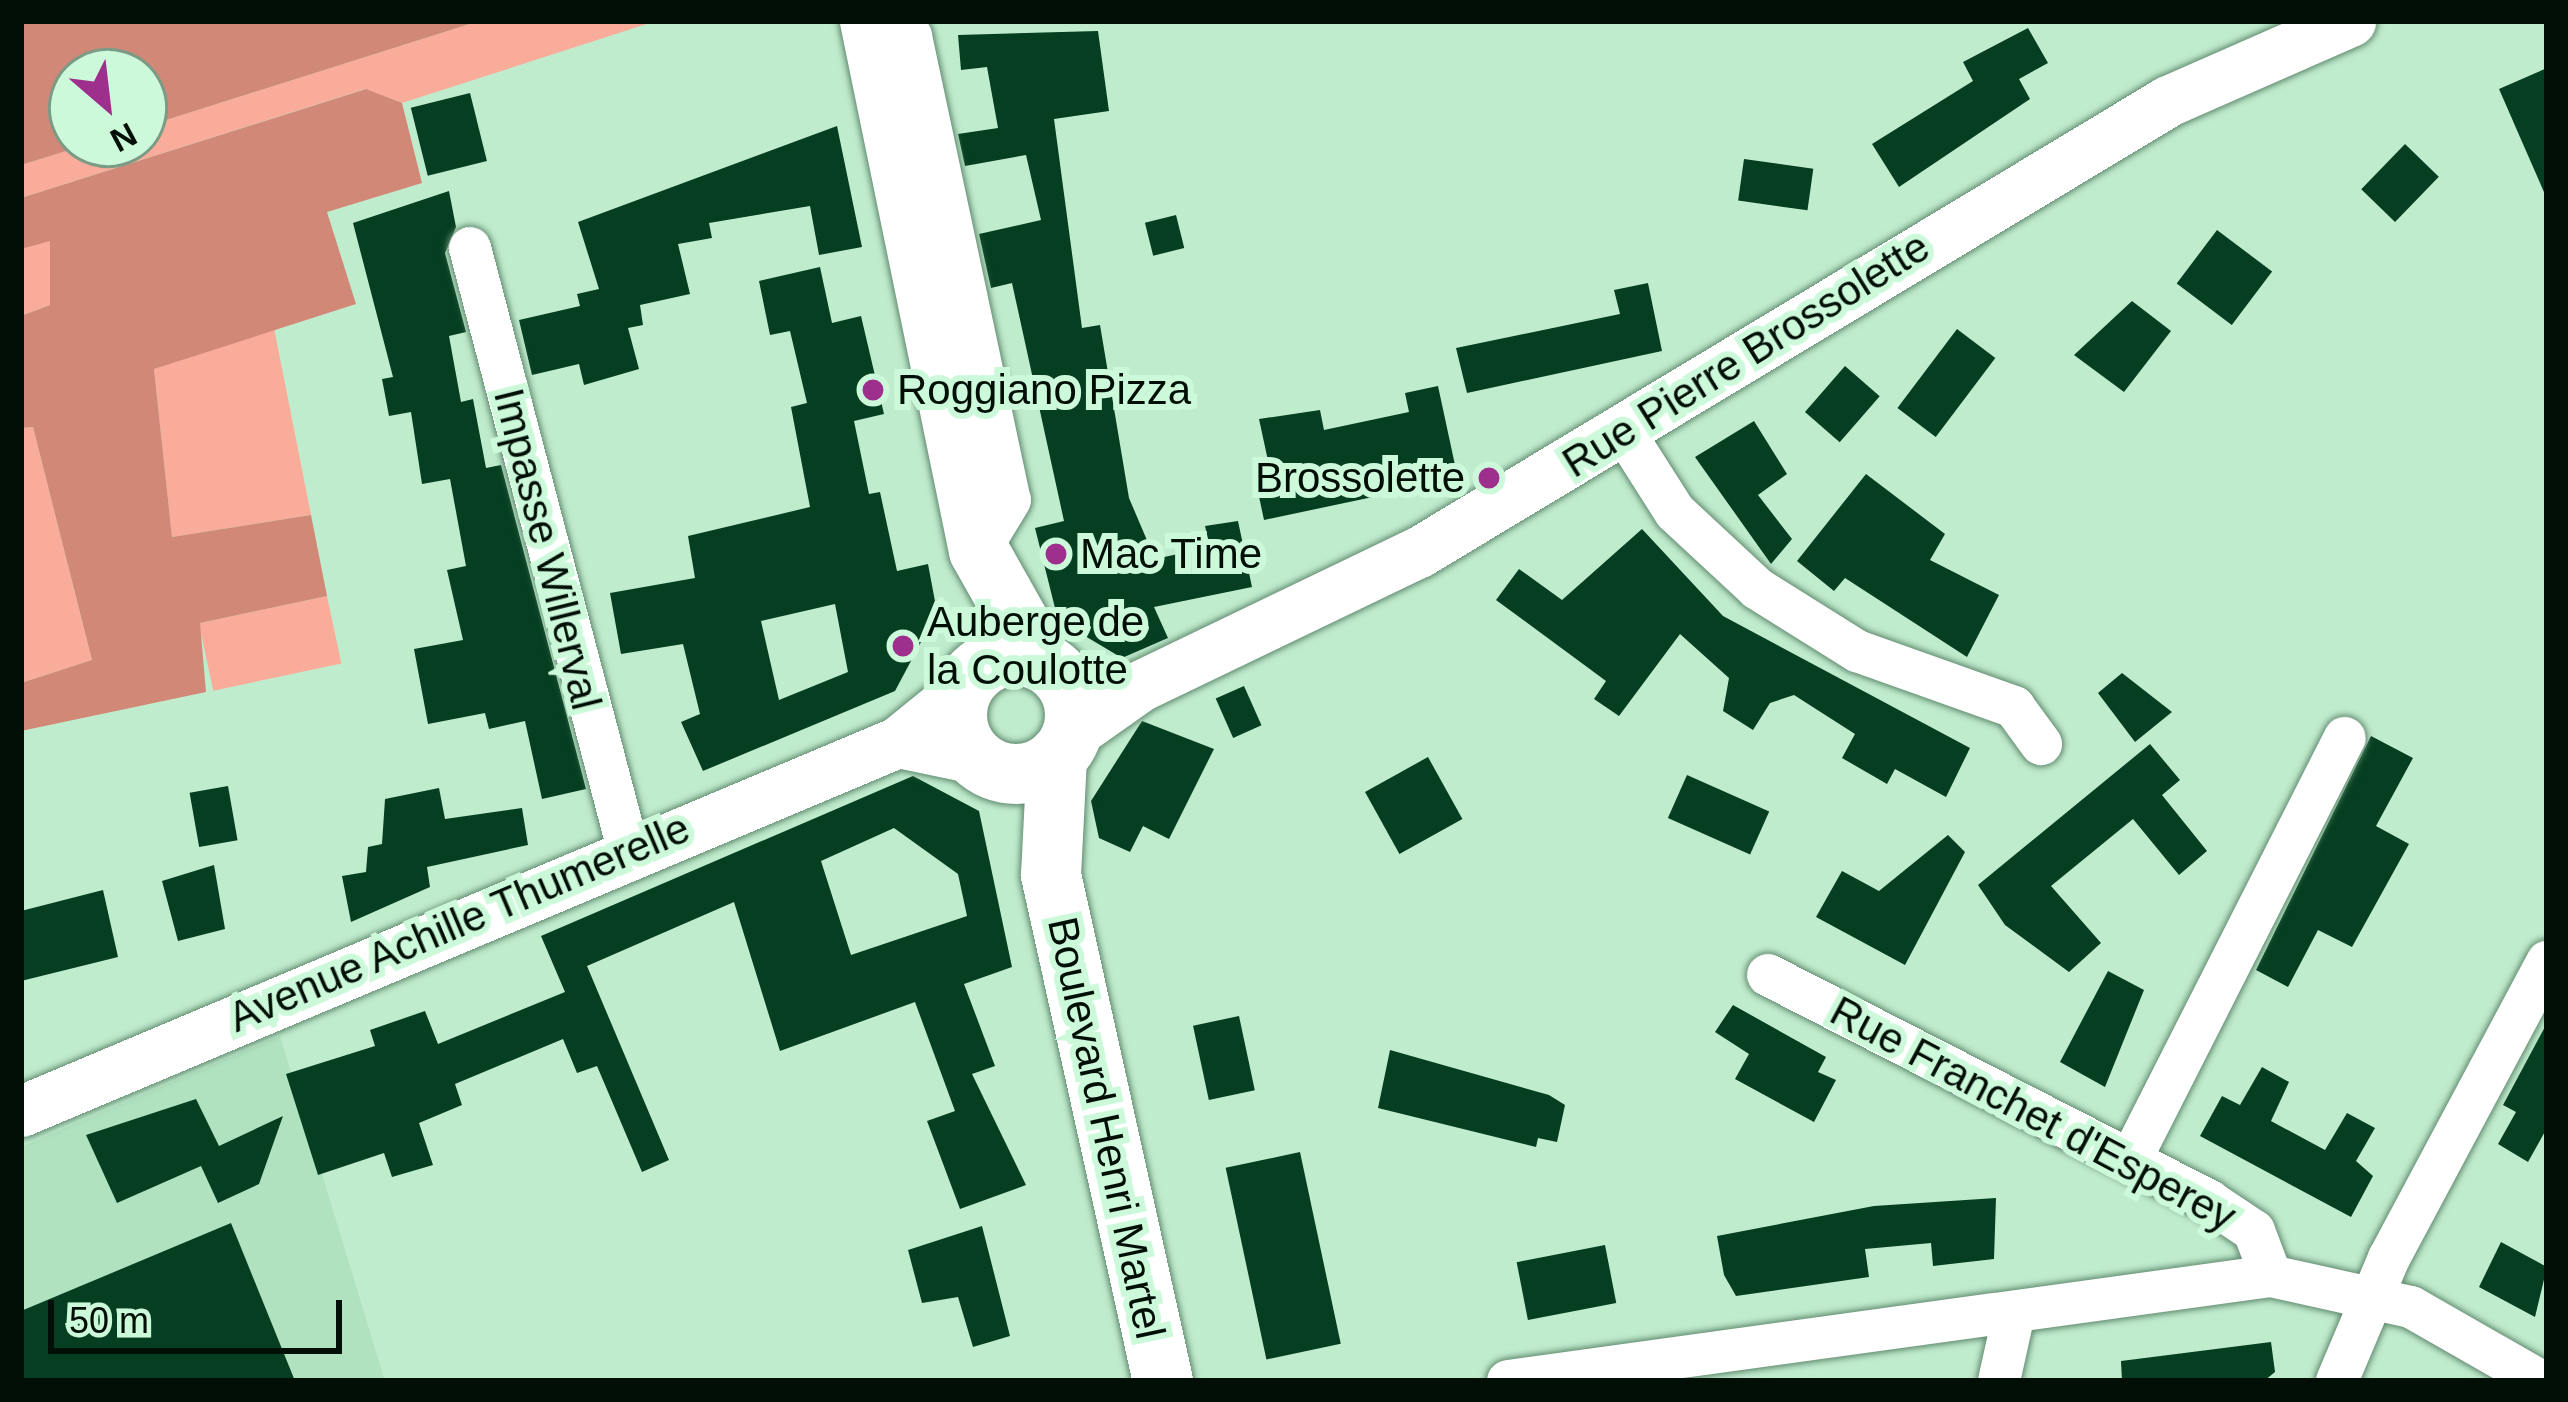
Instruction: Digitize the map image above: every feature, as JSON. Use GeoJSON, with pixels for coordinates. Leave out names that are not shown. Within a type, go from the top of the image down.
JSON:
{"type":"FeatureCollection","features":[{"type":"Feature","properties":{"kind":"main road"},"geometry":{"type":"LineString","coordinates":[[871,27],[979,551],[1059,710]]}},
{"type":"Feature","properties":{"kind":"main road"},"geometry":{"type":"LineString","coordinates":[[968,681],[979,551]]}},
{"type":"Feature","properties":{"kind":"main road"},"geometry":{"type":"LineString","coordinates":[[968,681],[994,659],[1059,710]]}},
{"type":"Feature","properties":{"kind":"main road","name":"Boulevard Henri Martel"},"geometry":{"type":"LineString","coordinates":[[968,681],[956,714],[1051,874]]}},
{"type":"Feature","properties":{"kind":"main road"},"geometry":{"type":"LineString","coordinates":[[981,763],[1021,775],[1059,710]]}},
{"type":"Feature","properties":{"kind":"main road","name":"Boulevard Henri Martel"},"geometry":{"type":"LineString","coordinates":[[1059,710],[1051,874],[1163,1381]]}},
{"type":"Feature","properties":{"kind":"street","name":"Rue Pierre Brossolette"},"geometry":{"type":"LineString","coordinates":[[1059,710],[1140,686],[1419,552],[2168,101],[2350,21]]}},
{"type":"Feature","properties":{"kind":"street","name":"Impasse Willerval"},"geometry":{"type":"LineString","coordinates":[[470,248],[628,849]]}},
{"type":"Feature","properties":{"kind":"street"},"geometry":{"type":"LineString","coordinates":[[1624,432],[1675,512],[1758,589],[1858,651],[2014,706],[2041,744]]}},
{"type":"Feature","properties":{"kind":"street","name":"Avenue Achille Thumerelle"},"geometry":{"type":"LineString","coordinates":[[21,1111],[628,849],[898,742],[968,681]]}},
{"type":"Feature","properties":{"kind":"street"},"geometry":{"type":"LineString","coordinates":[[2132,1156],[2345,738]]}},
{"type":"Feature","properties":{"kind":"street"},"geometry":{"type":"LineString","coordinates":[[898,742],[981,763]]}},
{"type":"Feature","properties":{"kind":"street"},"geometry":{"type":"LineString","coordinates":[[2337,1381],[2372,1293],[2547,962]]}},
{"type":"Feature","properties":{"kind":"street","name":"Rue Franchet d'Esperey"},"geometry":{"type":"LineString","coordinates":[[1768,975],[2132,1156],[2254,1231],[2271,1276]]}},
{"type":"Feature","properties":{"kind":"street"},"geometry":{"type":"LineString","coordinates":[[1508,1381],[2013,1318],[2271,1276],[2372,1293],[2540,1381]]}},
{"type":"Feature","properties":{"kind":"street"},"geometry":{"type":"LineString","coordinates":[[1999,1381],[2013,1318]]}},
{"type":"Feature","properties":{"kind":"shaded area"},"geometry":{"type":"Polygon","coordinates":[[[21,21],[479,21],[168,119],[168,48],[48,48],[48,157],[21,165],[21,21]]]}},
{"type":"Feature","properties":{"kind":"shaded area"},"geometry":{"type":"Polygon","coordinates":[[[479,21],[656,21],[402,103],[365,89],[168,151],[168,119],[479,21]]]}},
{"type":"Feature","properties":{"kind":"shaded area"},"geometry":{"type":"Polygon","coordinates":[[[366,89],[402,103],[422,183],[327,212],[356,304],[154,369],[172,537],[311,515],[327,596],[200,623],[206,692],[21,731],[21,683],[92,660],[33,427],[21,428],[21,316],[50,305],[50,241],[21,249],[21,198],[116,168],[168,168],[168,152],[366,89]]]}},
{"type":"Feature","properties":{"kind":"shaded area"},"geometry":{"type":"Polygon","coordinates":[[[48,157],[48,168],[116,168],[21,198],[21,165],[48,157]]]}},
{"type":"Feature","properties":{"kind":"shaded area"},"geometry":{"type":"Polygon","coordinates":[[[50,239],[50,305],[21,316],[21,249],[50,239]]]}},
{"type":"Feature","properties":{"kind":"shaded area"},"geometry":{"type":"Polygon","coordinates":[[[274,328],[311,515],[172,537],[154,369],[274,328]]]}},
{"type":"Feature","properties":{"kind":"shaded area"},"geometry":{"type":"Polygon","coordinates":[[[33,427],[92,660],[21,683],[21,428],[33,427]]]}},
{"type":"Feature","properties":{"kind":"shaded area"},"geometry":{"type":"Polygon","coordinates":[[[327,596],[341,663],[213,691],[199,623],[327,596]]]}},
{"type":"Feature","properties":{"kind":"shaded area"},"geometry":{"type":"Polygon","coordinates":[[[280,1036],[385,1381],[21,1381],[21,1147],[280,1036]]]}},
{"type":"Feature","properties":{"kind":"building"},"geometry":{"type":"Polygon","coordinates":[[[2028,28],[2048,63],[2019,79],[2030,99],[1899,187],[1872,144],[1973,81],[1963,62],[2028,28]]]}},
{"type":"Feature","properties":{"kind":"building"},"geometry":{"type":"Polygon","coordinates":[[[1098,31],[1109,111],[1054,119],[1082,328],[1100,325],[1129,498],[1155,559],[1210,547],[1205,526],[1238,521],[1252,587],[1154,607],[1168,638],[1122,658],[1058,620],[1035,528],[1064,521],[1012,283],[991,288],[979,234],[1041,220],[1026,155],[965,166],[958,134],[998,128],[987,67],[961,70],[958,35],[1098,31]]]}},
{"type":"Feature","properties":{"kind":"building"},"geometry":{"type":"Polygon","coordinates":[[[2547,68],[2547,199],[2499,89],[2547,68]]]}},
{"type":"Feature","properties":{"kind":"building"},"geometry":{"type":"Polygon","coordinates":[[[470,93],[487,161],[428,176],[411,108],[470,93]]]}},
{"type":"Feature","properties":{"kind":"building"},"geometry":{"type":"Polygon","coordinates":[[[837,126],[862,247],[819,255],[810,206],[709,223],[712,238],[678,244],[690,294],[640,305],[643,325],[628,328],[639,369],[584,385],[579,364],[532,375],[519,320],[580,306],[577,294],[599,289],[578,222],[837,126]]]}},
{"type":"Feature","properties":{"kind":"building"},"geometry":{"type":"Polygon","coordinates":[[[2405,144],[2439,177],[2395,222],[2361,189],[2405,144]]]}},
{"type":"Feature","properties":{"kind":"building"},"geometry":{"type":"Polygon","coordinates":[[[1744,159],[1813,169],[1807,210],[1738,201],[1744,159]]]}},
{"type":"Feature","properties":{"kind":"building"},"geometry":{"type":"Polygon","coordinates":[[[449,191],[456,227],[445,253],[466,332],[449,336],[461,402],[473,399],[486,468],[501,465],[586,789],[542,799],[525,721],[489,729],[485,713],[428,724],[414,649],[463,640],[447,570],[466,566],[450,479],[422,484],[411,412],[389,416],[382,379],[393,377],[353,223],[449,191]]]}},
{"type":"Feature","properties":{"kind":"building"},"geometry":{"type":"Polygon","coordinates":[[[1176,215],[1184,248],[1153,256],[1145,223],[1176,215]]]}},
{"type":"Feature","properties":{"kind":"building"},"geometry":{"type":"Polygon","coordinates":[[[2217,230],[2272,272],[2232,325],[2177,284],[2217,230]]]}},
{"type":"Feature","properties":{"kind":"building"},"geometry":{"type":"Polygon","coordinates":[[[820,267],[832,323],[861,316],[884,414],[854,421],[869,494],[880,492],[897,571],[928,564],[937,612],[895,691],[703,771],[681,722],[700,714],[683,644],[621,654],[610,593],[695,578],[688,536],[810,507],[791,407],[807,403],[790,331],[770,335],[759,281],[820,267]],[[835,604],[761,621],[779,700],[848,672],[835,604]]]}},
{"type":"Feature","properties":{"kind":"building"},"geometry":{"type":"Polygon","coordinates":[[[1648,283],[1662,351],[1467,393],[1456,348],[1620,314],[1614,290],[1648,283]]]}},
{"type":"Feature","properties":{"kind":"building"},"geometry":{"type":"Polygon","coordinates":[[[2132,301],[2171,331],[2124,392],[2074,355],[2132,301]]]}},
{"type":"Feature","properties":{"kind":"building"},"geometry":{"type":"Polygon","coordinates":[[[1957,329],[1995,358],[1936,437],[1897,408],[1957,329]]]}},
{"type":"Feature","properties":{"kind":"building"},"geometry":{"type":"Polygon","coordinates":[[[1845,366],[1880,396],[1840,442],[1805,412],[1845,366]]]}},
{"type":"Feature","properties":{"kind":"building"},"geometry":{"type":"Polygon","coordinates":[[[1438,386],[1458,479],[1264,520],[1254,473],[1270,470],[1259,419],[1320,410],[1324,430],[1409,412],[1405,393],[1438,386]]]}},
{"type":"Feature","properties":{"kind":"building"},"geometry":{"type":"Polygon","coordinates":[[[1754,421],[1787,474],[1758,495],[1792,539],[1771,564],[1695,457],[1754,421]]]}},
{"type":"Feature","properties":{"kind":"building"},"geometry":{"type":"Polygon","coordinates":[[[1866,474],[1945,534],[1930,560],[1999,595],[1967,657],[1845,578],[1834,591],[1797,561],[1866,474]]]}},
{"type":"Feature","properties":{"kind":"building"},"geometry":{"type":"Polygon","coordinates":[[[1642,529],[1723,616],[1970,748],[1946,797],[1895,769],[1887,784],[1842,758],[1855,734],[1794,695],[1770,703],[1753,730],[1723,711],[1729,678],[1680,634],[1619,716],[1594,699],[1606,681],[1496,600],[1519,569],[1562,600],[1642,529]]]}},
{"type":"Feature","properties":{"kind":"building"},"geometry":{"type":"Polygon","coordinates":[[[2122,673],[2172,712],[2135,742],[2098,693],[2122,673]]]}},
{"type":"Feature","properties":{"kind":"building"},"geometry":{"type":"Polygon","coordinates":[[[1244,686],[1261,725],[1233,738],[1216,699],[1244,686]]]}},
{"type":"Feature","properties":{"kind":"building"},"geometry":{"type":"Polygon","coordinates":[[[1142,721],[1214,749],[1169,839],[1143,826],[1130,852],[1099,838],[1091,801],[1142,721]]]}},
{"type":"Feature","properties":{"kind":"building"},"geometry":{"type":"Polygon","coordinates":[[[2371,736],[2413,758],[2376,826],[2409,844],[2352,947],[2318,930],[2288,987],[2256,970],[2371,736]]]}},
{"type":"Feature","properties":{"kind":"building"},"geometry":{"type":"Polygon","coordinates":[[[2150,744],[2180,780],[2162,795],[2207,851],[2179,875],[2133,819],[2051,886],[2101,943],[2069,972],[2005,925],[1978,885],[2150,744]]]}},
{"type":"Feature","properties":{"kind":"building"},"geometry":{"type":"Polygon","coordinates":[[[1428,757],[1462,819],[1399,854],[1365,792],[1428,757]]]}},
{"type":"Feature","properties":{"kind":"building"},"geometry":{"type":"Polygon","coordinates":[[[1687,775],[1769,812],[1750,855],[1668,818],[1687,775]]]}},
{"type":"Feature","properties":{"kind":"building"},"geometry":{"type":"Polygon","coordinates":[[[913,776],[979,811],[1012,967],[964,984],[995,1066],[972,1074],[1026,1185],[960,1209],[927,1121],[955,1111],[915,1002],[780,1051],[734,902],[587,966],[669,1160],[642,1172],[597,1066],[577,1073],[563,1039],[455,1084],[462,1105],[419,1123],[433,1165],[392,1177],[384,1153],[318,1175],[286,1074],[375,1046],[370,1030],[425,1011],[438,1044],[565,992],[541,936],[913,776]],[[894,828],[821,861],[851,955],[967,916],[958,874],[894,828]]]}},
{"type":"Feature","properties":{"kind":"building"},"geometry":{"type":"Polygon","coordinates":[[[228,786],[238,840],[199,847],[190,793],[228,786]]]}},
{"type":"Feature","properties":{"kind":"building"},"geometry":{"type":"Polygon","coordinates":[[[439,788],[445,819],[522,808],[528,845],[427,867],[430,887],[351,922],[342,876],[366,872],[368,847],[382,844],[385,799],[439,788]]]}},
{"type":"Feature","properties":{"kind":"building"},"geometry":{"type":"Polygon","coordinates":[[[1948,835],[1965,852],[1905,965],[1816,917],[1842,871],[1879,891],[1948,835]]]}},
{"type":"Feature","properties":{"kind":"building"},"geometry":{"type":"Polygon","coordinates":[[[214,865],[225,929],[178,941],[162,881],[214,865]]]}},
{"type":"Feature","properties":{"kind":"building"},"geometry":{"type":"Polygon","coordinates":[[[103,890],[118,957],[21,981],[21,911],[103,890]]]}},
{"type":"Feature","properties":{"kind":"building"},"geometry":{"type":"Polygon","coordinates":[[[2108,971],[2144,990],[2105,1087],[2060,1062],[2108,971]]]}},
{"type":"Feature","properties":{"kind":"building"},"geometry":{"type":"Polygon","coordinates":[[[1733,1005],[1826,1057],[1818,1072],[1836,1080],[1814,1122],[1735,1079],[1749,1054],[1715,1032],[1733,1005]]]}},
{"type":"Feature","properties":{"kind":"building"},"geometry":{"type":"Polygon","coordinates":[[[1239,1016],[1255,1090],[1209,1100],[1193,1026],[1239,1016]]]}},
{"type":"Feature","properties":{"kind":"building"},"geometry":{"type":"Polygon","coordinates":[[[2547,1023],[2547,1128],[2528,1162],[2498,1144],[2516,1112],[2503,1105],[2547,1023]]]}},
{"type":"Feature","properties":{"kind":"building"},"geometry":{"type":"Polygon","coordinates":[[[1390,1050],[1549,1095],[1565,1105],[1557,1142],[1538,1138],[1536,1147],[1378,1108],[1390,1050]]]}},
{"type":"Feature","properties":{"kind":"building"},"geometry":{"type":"Polygon","coordinates":[[[2262,1067],[2289,1082],[2271,1121],[2325,1150],[2347,1113],[2375,1128],[2356,1161],[2373,1176],[2351,1217],[2200,1136],[2222,1096],[2240,1105],[2262,1067]]]}},
{"type":"Feature","properties":{"kind":"building"},"geometry":{"type":"Polygon","coordinates":[[[196,1099],[219,1146],[283,1116],[259,1184],[218,1203],[201,1166],[117,1203],[86,1135],[196,1099]]]}},
{"type":"Feature","properties":{"kind":"building"},"geometry":{"type":"Polygon","coordinates":[[[1300,1152],[1341,1344],[1266,1360],[1226,1168],[1300,1152]]]}},
{"type":"Feature","properties":{"kind":"building"},"geometry":{"type":"Polygon","coordinates":[[[1996,1198],[1994,1259],[1933,1266],[1931,1243],[1865,1249],[1869,1277],[1736,1296],[1724,1275],[1717,1236],[1874,1206],[1996,1198]]]}},
{"type":"Feature","properties":{"kind":"building"},"geometry":{"type":"Polygon","coordinates":[[[231,1223],[295,1381],[21,1381],[21,1311],[231,1223]]]}},
{"type":"Feature","properties":{"kind":"building"},"geometry":{"type":"Polygon","coordinates":[[[982,1226],[1010,1336],[973,1347],[958,1297],[922,1303],[908,1250],[982,1226]]]}},
{"type":"Feature","properties":{"kind":"building"},"geometry":{"type":"Polygon","coordinates":[[[2501,1242],[2547,1267],[2535,1317],[2479,1287],[2501,1242]]]}},
{"type":"Feature","properties":{"kind":"building"},"geometry":{"type":"Polygon","coordinates":[[[1605,1245],[1616,1303],[1528,1320],[1517,1262],[1605,1245]]]}},
{"type":"Feature","properties":{"kind":"building"},"geometry":{"type":"Polygon","coordinates":[[[2271,1342],[2275,1372],[2264,1381],[2122,1381],[2121,1361],[2271,1342]]]}},
{"type":"Feature","properties":{"kind":"place","name":"Roggiano Pizza"},"geometry":{"type":"Point","coordinates":[873,390]}},
{"type":"Feature","properties":{"kind":"place","name":"Brossolette"},"geometry":{"type":"Point","coordinates":[1489,478]}},
{"type":"Feature","properties":{"kind":"place","name":"Mac Time"},"geometry":{"type":"Point","coordinates":[1056,554]}},
{"type":"Feature","properties":{"kind":"place","name":"Auberge de la Coulotte"},"geometry":{"type":"Point","coordinates":[903,646]}}]}
